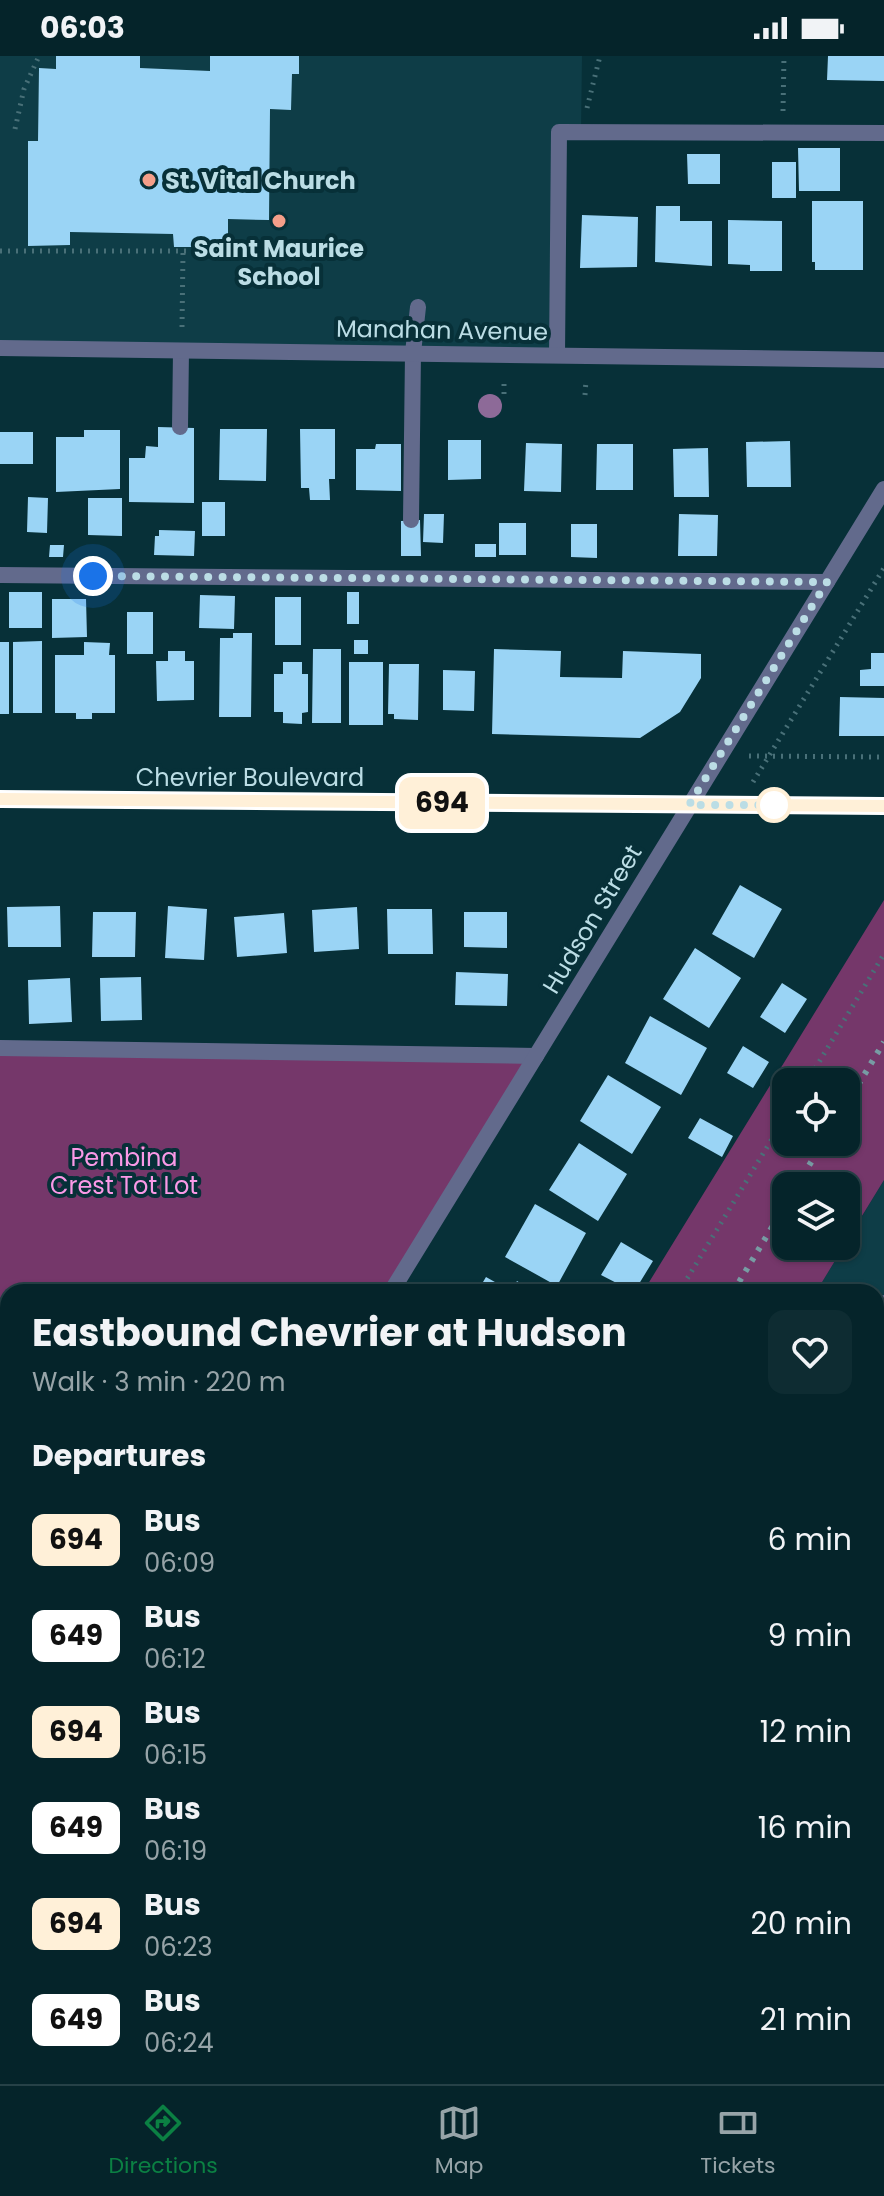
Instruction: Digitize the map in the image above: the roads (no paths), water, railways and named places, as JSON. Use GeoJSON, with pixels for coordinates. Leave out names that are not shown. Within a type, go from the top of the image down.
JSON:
{"type":"FeatureCollection","features":[{"type":"Feature","properties":{"kind":"street"},"geometry":{"type":"LineString","coordinates":[[557,355],[559,132],[884,133]]}},
{"type":"Feature","properties":{"kind":"street"},"geometry":{"type":"LineString","coordinates":[[411,520],[413,353],[418,307]]}},
{"type":"Feature","properties":{"kind":"street","name":"Manahan Avenue"},"geometry":{"type":"LineString","coordinates":[[0,348],[884,360]]}},
{"type":"Feature","properties":{"kind":"street"},"geometry":{"type":"LineString","coordinates":[[180,427],[181,351]]}},
{"type":"Feature","properties":{"kind":"street","name":"Hudson Street"},"geometry":{"type":"LineString","coordinates":[[396,1284],[884,489]]}},
{"type":"Feature","properties":{"kind":"street"},"geometry":{"type":"LineString","coordinates":[[0,575],[827,582]]}},
{"type":"Feature","properties":{"kind":"street","name":"Chevrier Boulevard"},"geometry":{"type":"LineString","coordinates":[[0,799],[884,806]]}},
{"type":"Feature","properties":{"kind":"street"},"geometry":{"type":"LineString","coordinates":[[0,1048],[536,1056]]}},
{"type":"Feature","properties":{"kind":"railway"},"geometry":{"type":"LineString","coordinates":[[860,1082],[884,1042]]}},
{"type":"Feature","properties":{"kind":"railway"},"geometry":{"type":"LineString","coordinates":[[805,1172],[815,1156]]}},
{"type":"Feature","properties":{"kind":"railway"},"geometry":{"type":"LineString","coordinates":[[738,1284],[772,1227]]}},
{"type":"Feature","properties":{"kind":"place","name":"St. Vital Church"},"geometry":{"type":"Point","coordinates":[149,180]}},
{"type":"Feature","properties":{"kind":"place","name":"Saint Maurice School"},"geometry":{"type":"Point","coordinates":[279,221]}},
{"type":"Feature","properties":{"kind":"park label","name":"Pembina Crest Tot Lot"},"geometry":{"type":"Point","coordinates":[124,1171]}}]}
